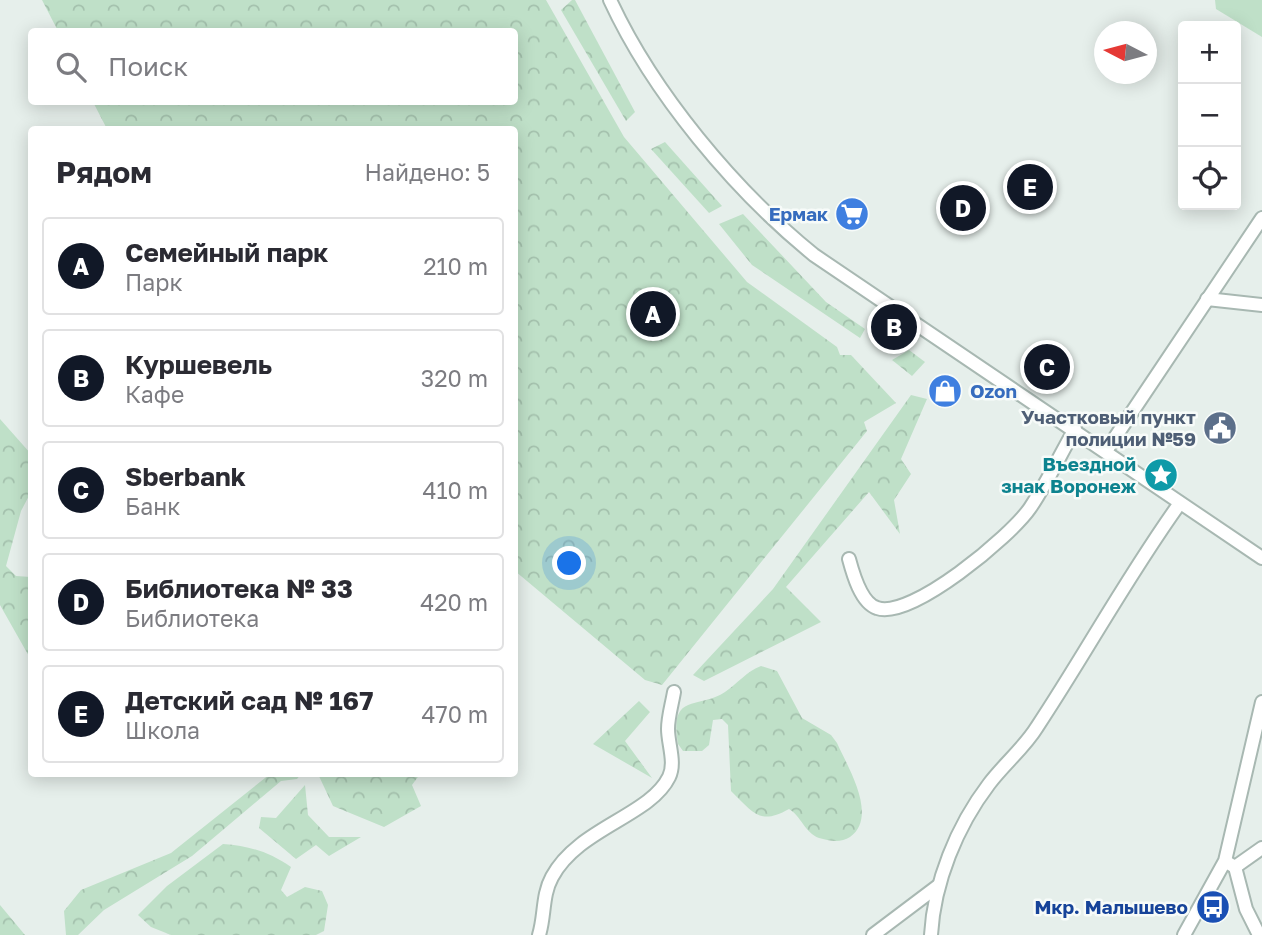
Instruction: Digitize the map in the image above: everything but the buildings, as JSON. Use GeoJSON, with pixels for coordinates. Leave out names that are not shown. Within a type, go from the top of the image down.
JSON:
{"type":"FeatureCollection","features":[{"type":"Feature","properties":{"kind":"street"},"geometry":{"type":"LineString","coordinates":[[610,0],[642,58],[698,136],[785,231],[814,255],[1262,558]]}},
{"type":"Feature","properties":{"kind":"street"},"geometry":{"type":"LineString","coordinates":[[1107,451],[1262,218]]}},
{"type":"Feature","properties":{"kind":"street"},"geometry":{"type":"LineString","coordinates":[[1208,299],[1262,305]]}},
{"type":"Feature","properties":{"kind":"street"},"geometry":{"type":"LineString","coordinates":[[849,559],[865,598],[874,607],[883,610],[913,601],[984,557],[1008,535],[1029,509],[1075,429]]}},
{"type":"Feature","properties":{"kind":"street"},"geometry":{"type":"LineString","coordinates":[[931,935],[932,909],[938,886],[957,836],[989,783],[1035,731],[1180,503]]}},
{"type":"Feature","properties":{"kind":"street"},"geometry":{"type":"LineString","coordinates":[[539,935],[550,879],[566,856],[592,834],[623,817],[661,789],[671,775],[668,728],[674,692]]}},
{"type":"Feature","properties":{"kind":"street"},"geometry":{"type":"LineString","coordinates":[[1184,935],[1230,864],[1262,702]]}},
{"type":"Feature","properties":{"kind":"street"},"geometry":{"type":"LineString","coordinates":[[1230,864],[1262,848]]}},
{"type":"Feature","properties":{"kind":"street"},"geometry":{"type":"LineString","coordinates":[[1230,864],[1259,935]]}},
{"type":"Feature","properties":{"kind":"street"},"geometry":{"type":"LineString","coordinates":[[873,935],[938,886]]}},
{"type":"Feature","properties":{"kind":"green space"},"geometry":{"type":"Polygon","coordinates":[[[42,0],[546,0],[624,137],[747,282],[837,347],[840,355],[851,355],[896,403],[864,422],[867,431],[662,685],[645,680],[518,574],[518,126],[105,126],[95,105],[518,105],[518,28],[56,28],[42,0]]]}},
{"type":"Feature","properties":{"kind":"green space"},"geometry":{"type":"Polygon","coordinates":[[[575,0],[635,112],[626,121],[561,10],[575,0]]]}},
{"type":"Feature","properties":{"kind":"green space"},"geometry":{"type":"Polygon","coordinates":[[[1215,0],[1262,0],[1262,37],[1241,24],[1241,21],[1236,21],[1216,9],[1215,0]]]}},
{"type":"Feature","properties":{"kind":"green space"},"geometry":{"type":"Polygon","coordinates":[[[665,142],[722,206],[709,213],[651,149],[665,142]]]}},
{"type":"Feature","properties":{"kind":"green space"},"geometry":{"type":"Polygon","coordinates":[[[743,214],[826,302],[865,329],[860,338],[752,265],[719,224],[743,214]]]}},
{"type":"Feature","properties":{"kind":"green space"},"geometry":{"type":"Polygon","coordinates":[[[909,350],[925,362],[912,376],[892,360],[909,350]]]}},
{"type":"Feature","properties":{"kind":"green space"},"geometry":{"type":"Polygon","coordinates":[[[911,395],[927,399],[901,459],[911,474],[894,500],[900,534],[869,492],[786,587],[821,622],[704,681],[693,675],[773,589],[911,395]]]}},
{"type":"Feature","properties":{"kind":"green space"},"geometry":{"type":"Polygon","coordinates":[[[0,419],[28,451],[28,498],[21,511],[6,566],[16,576],[28,577],[28,654],[0,605],[0,419]]]}},
{"type":"Feature","properties":{"kind":"green space"},"geometry":{"type":"Polygon","coordinates":[[[761,666],[777,671],[802,718],[831,735],[837,743],[853,777],[861,804],[862,817],[858,828],[850,837],[839,841],[819,838],[789,809],[779,814],[763,816],[745,805],[731,791],[728,725],[722,719],[713,720],[709,745],[702,751],[683,751],[678,744],[676,728],[682,709],[725,692],[761,666]]]}},
{"type":"Feature","properties":{"kind":"green space"},"geometry":{"type":"Polygon","coordinates":[[[639,701],[650,712],[625,741],[652,778],[593,744],[639,701]]]}},
{"type":"Feature","properties":{"kind":"green space"},"geometry":{"type":"Polygon","coordinates":[[[266,777],[299,777],[281,781],[192,856],[104,910],[78,935],[66,935],[64,911],[81,890],[171,853],[266,777]]]}},
{"type":"Feature","properties":{"kind":"green space"},"geometry":{"type":"Polygon","coordinates":[[[319,777],[418,777],[412,785],[421,806],[384,827],[333,806],[319,777]]]}},
{"type":"Feature","properties":{"kind":"green space"},"geometry":{"type":"Polygon","coordinates":[[[305,785],[308,815],[329,837],[361,837],[329,856],[316,845],[296,859],[259,828],[261,817],[276,818],[305,785]]]}},
{"type":"Feature","properties":{"kind":"green space"},"geometry":{"type":"Polygon","coordinates":[[[223,844],[259,851],[291,867],[281,890],[287,897],[305,887],[322,891],[328,905],[324,931],[316,935],[171,935],[151,927],[138,915],[167,886],[223,844]]]}},
{"type":"Feature","properties":{"kind":"green space"},"geometry":{"type":"Polygon","coordinates":[[[0,905],[25,935],[0,935],[0,905]]]}},
{"type":"Feature","properties":{"kind":"place","name":"Детский сад № 167"},"geometry":{"type":"Point","coordinates":[1030,187]}},
{"type":"Feature","properties":{"kind":"place","name":"Библиотека № 33"},"geometry":{"type":"Point","coordinates":[963,208]}},
{"type":"Feature","properties":{"kind":"place","name":"Ермак"},"geometry":{"type":"Point","coordinates":[852,214]}},
{"type":"Feature","properties":{"kind":"place","name":"Семейный парк"},"geometry":{"type":"Point","coordinates":[653,314]}},
{"type":"Feature","properties":{"kind":"place","name":"Куршевель"},"geometry":{"type":"Point","coordinates":[894,327]}},
{"type":"Feature","properties":{"kind":"place","name":"Sberbank"},"geometry":{"type":"Point","coordinates":[1047,367]}},
{"type":"Feature","properties":{"kind":"place","name":"Ozon"},"geometry":{"type":"Point","coordinates":[945,391]}},
{"type":"Feature","properties":{"kind":"place","name":"Участковый пункт полиции №59"},"geometry":{"type":"Point","coordinates":[1220,428]}},
{"type":"Feature","properties":{"kind":"place","name":"Въездной знак Воронеж"},"geometry":{"type":"Point","coordinates":[1161,475]}},
{"type":"Feature","properties":{"kind":"place","name":"Мкр. Малышево"},"geometry":{"type":"Point","coordinates":[1213,907]}}]}
